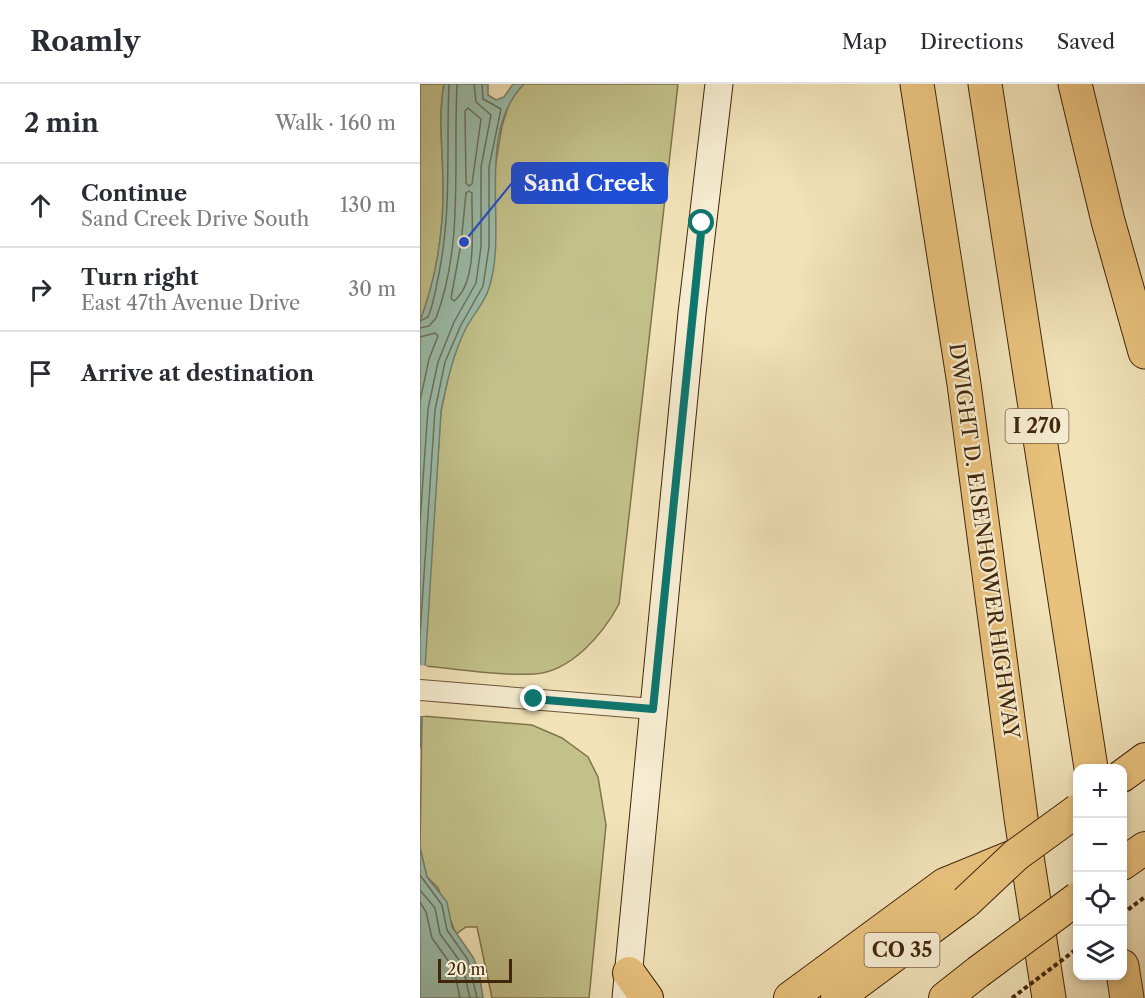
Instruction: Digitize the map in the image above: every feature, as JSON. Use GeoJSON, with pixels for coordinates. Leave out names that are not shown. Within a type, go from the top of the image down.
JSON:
{"type":"FeatureCollection","features":[{"type":"Feature","properties":{"kind":"highway","name":"DWIGHT D. EISENHOWER HIGHWAY"},"geometry":{"type":"LineString","coordinates":[[917,84],[964,384],[1021,818],[1049,998]]}},
{"type":"Feature","properties":{"kind":"highway","name":"I 270"},"geometry":{"type":"LineString","coordinates":[[984,84],[1090,764]]}},
{"type":"Feature","properties":{"kind":"highway"},"geometry":{"type":"LineString","coordinates":[[1075,84],[1108,221],[1145,352]]}},
{"type":"Feature","properties":{"kind":"highway"},"geometry":{"type":"LineString","coordinates":[[1124,980],[1127,998]]}},
{"type":"Feature","properties":{"kind":"main road"},"geometry":{"type":"LineString","coordinates":[[647,998],[627,985],[692,313],[719,84]]}},
{"type":"Feature","properties":{"kind":"main road"},"geometry":{"type":"LineString","coordinates":[[1127,772],[1145,759]]}},
{"type":"Feature","properties":{"kind":"main road","name":"CO 35"},"geometry":{"type":"LineString","coordinates":[[837,998],[964,889],[1017,855],[1073,813]]}},
{"type":"Feature","properties":{"kind":"main road"},"geometry":{"type":"LineString","coordinates":[[1127,861],[1145,848]]}},
{"type":"Feature","properties":{"kind":"main road"},"geometry":{"type":"LineString","coordinates":[[790,998],[945,884],[964,889]]}},
{"type":"Feature","properties":{"kind":"main road","name":"CO 35"},"geometry":{"type":"LineString","coordinates":[[945,998],[1073,901]]}},
{"type":"Feature","properties":{"kind":"street"},"geometry":{"type":"LineString","coordinates":[[420,690],[653,709]]}},
{"type":"Feature","properties":{"kind":"path"},"geometry":{"type":"LineString","coordinates":[[1127,910],[1145,897]]}},
{"type":"Feature","properties":{"kind":"path"},"geometry":{"type":"LineString","coordinates":[[1012,998],[1073,951]]}},
{"type":"Feature","properties":{"kind":"shaded area"},"geometry":{"type":"Polygon","coordinates":[[[420,84],[444,84],[441,109],[443,202],[440,237],[435,272],[420,321],[420,84]]]}},
{"type":"Feature","properties":{"kind":"shaded area"},"geometry":{"type":"Polygon","coordinates":[[[524,84],[678,84],[619,604],[595,639],[584,650],[573,659],[548,672],[507,674],[424,666],[441,411],[451,364],[495,247],[495,168],[502,126],[511,97],[524,84]]]}},
{"type":"Feature","properties":{"kind":"shaded area"},"geometry":{"type":"Polygon","coordinates":[[[422,716],[532,725],[562,738],[588,757],[598,777],[606,825],[589,998],[492,998],[477,927],[466,927],[456,934],[438,888],[427,877],[420,848],[422,716]]]}},
{"type":"Feature","properties":{"kind":"water"},"geometry":{"type":"Polygon","coordinates":[[[444,84],[488,84],[488,95],[496,100],[504,97],[513,84],[524,84],[509,105],[500,129],[495,182],[496,238],[489,288],[457,348],[441,411],[420,749],[420,321],[435,272],[440,237],[443,202],[441,109],[444,84]]]}},
{"type":"Feature","properties":{"kind":"water"},"geometry":{"type":"Polygon","coordinates":[[[420,848],[427,877],[447,902],[452,927],[473,957],[479,972],[483,998],[420,998],[420,848]]]}},
{"type":"Feature","properties":{"kind":"pier"},"geometry":{"type":"Polygon","coordinates":[[[420,665],[427,666],[425,716],[420,716],[420,665]]]}},
{"type":"Feature","properties":{"kind":"place","name":"Sand Creek"},"geometry":{"type":"Point","coordinates":[464,242]}},
{"type":"Feature","properties":{"kind":"route"},"geometry":{"type":"LineString","coordinates":[[534,699],[653,709],[702,223]]}}]}
